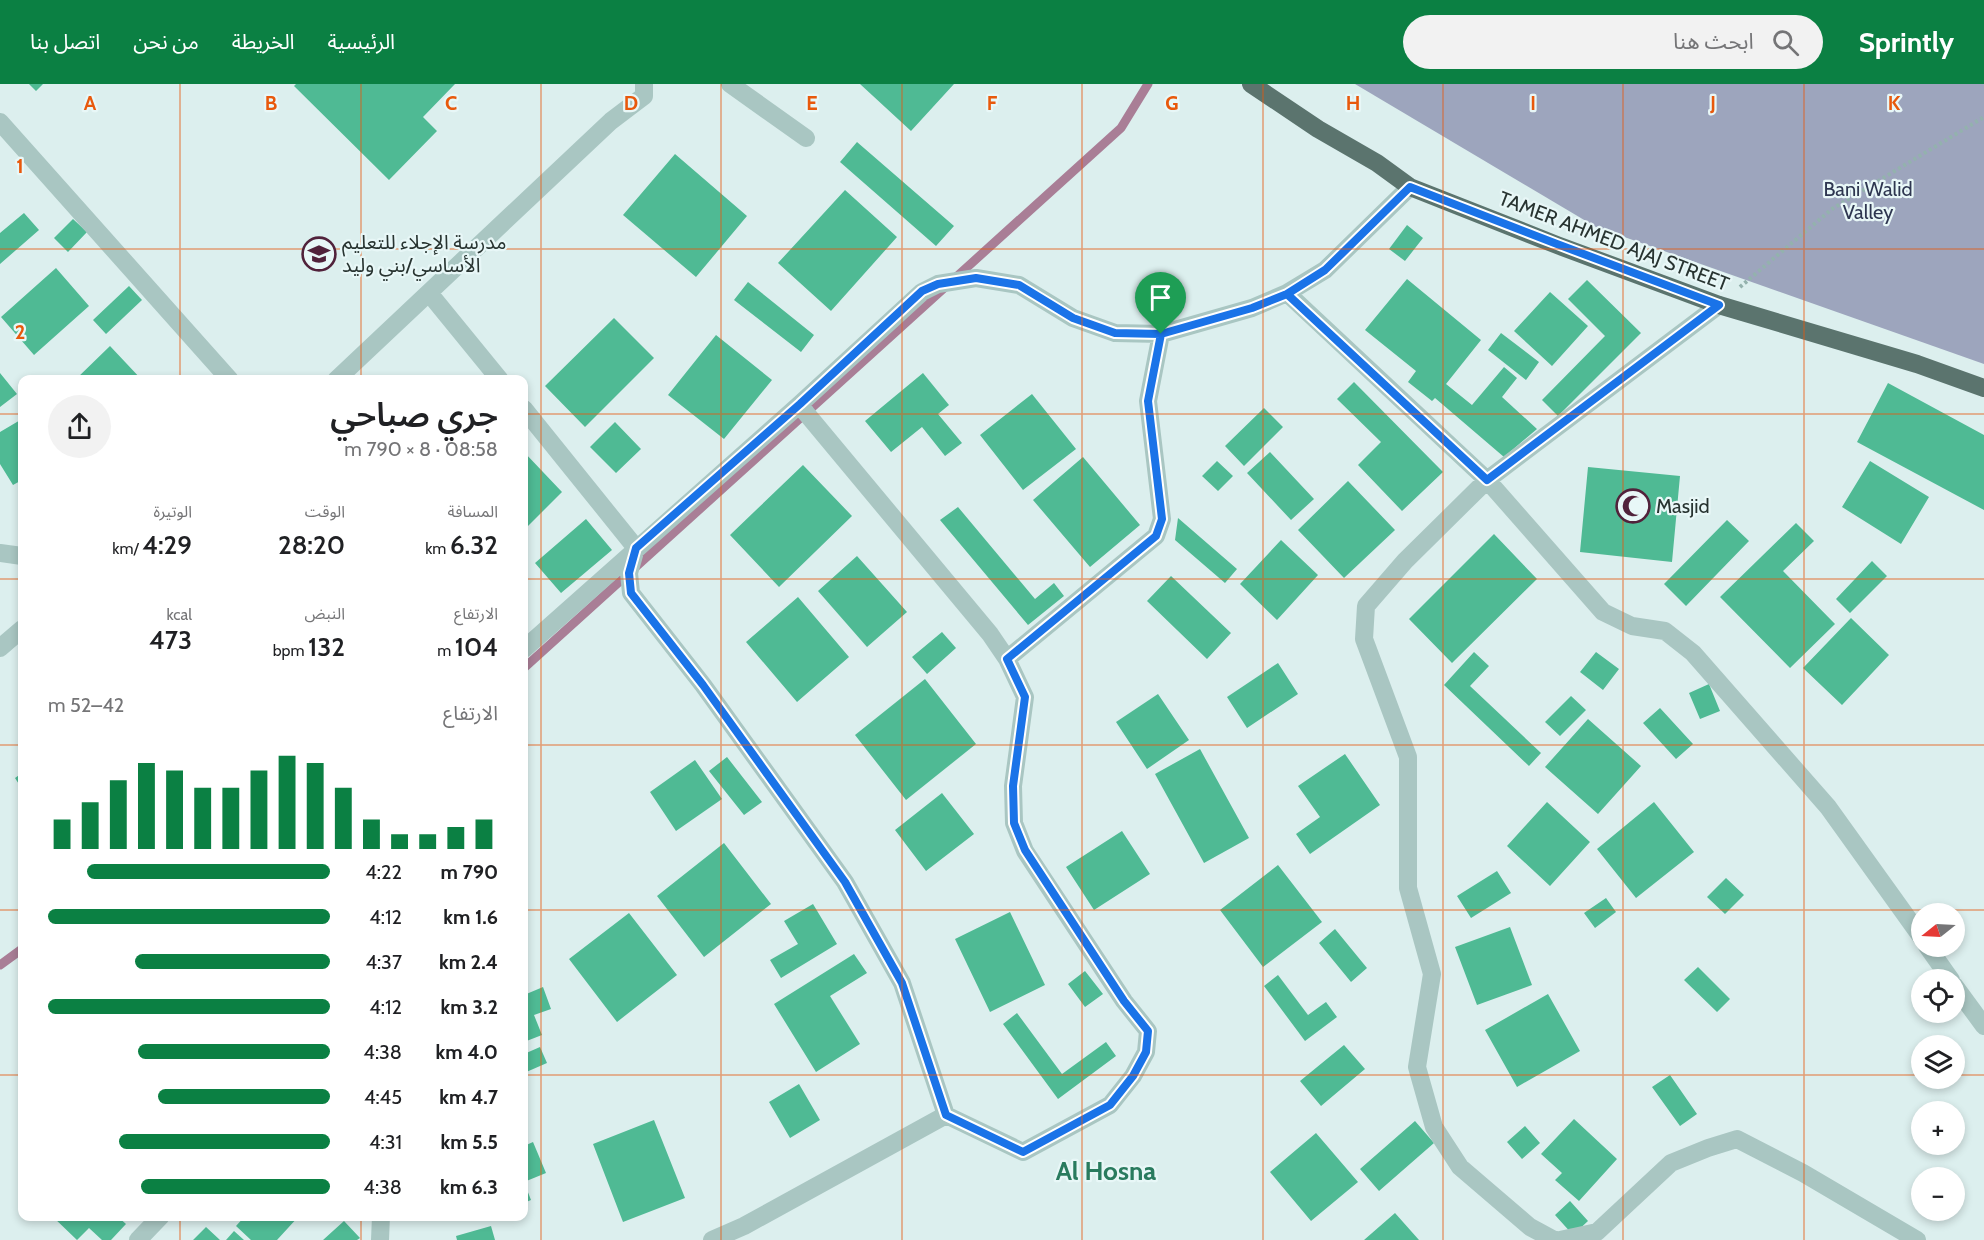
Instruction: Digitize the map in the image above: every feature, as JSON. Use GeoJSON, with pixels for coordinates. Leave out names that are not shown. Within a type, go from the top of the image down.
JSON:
{"type":"FeatureCollection","features":[{"type":"Feature","properties":{"kind":"main road","name":"TAMER AHMED AJAJ STREET"},"geometry":{"type":"LineString","coordinates":[[1251,84],[1318,129],[1377,163],[1410,187],[1719,305],[1917,364],[1984,388]]}},
{"type":"Feature","properties":{"kind":"street"},"geometry":{"type":"LineString","coordinates":[[341,375],[611,121],[644,96],[644,84]]}},
{"type":"Feature","properties":{"kind":"street"},"geometry":{"type":"LineString","coordinates":[[730,84],[806,138]]}},
{"type":"Feature","properties":{"kind":"street"},"geometry":{"type":"LineString","coordinates":[[0,122],[226,375]]}},
{"type":"Feature","properties":{"kind":"street"},"geometry":{"type":"LineString","coordinates":[[528,645],[800,404],[922,291],[954,280],[976,278],[1019,285],[1073,318],[1115,333],[1161,334],[1252,308],[1287,294],[1325,270],[1410,187]]}},
{"type":"Feature","properties":{"kind":"street"},"geometry":{"type":"LineString","coordinates":[[429,292],[496,375]]}},
{"type":"Feature","properties":{"kind":"street"},"geometry":{"type":"LineString","coordinates":[[1287,294],[1487,480],[1603,612],[1632,626],[1665,631],[1693,653],[1828,807],[1911,923]]}},
{"type":"Feature","properties":{"kind":"street"},"geometry":{"type":"LineString","coordinates":[[1554,1240],[1530,1227],[1460,1167],[1434,1127],[1417,1067],[1432,974],[1408,888],[1408,757],[1364,639],[1366,606],[1405,561],[1487,480],[1719,305]]}},
{"type":"Feature","properties":{"kind":"street"},"geometry":{"type":"LineString","coordinates":[[1007,659],[1156,536],[1162,519],[1148,401],[1161,334]]}},
{"type":"Feature","properties":{"kind":"street"},"geometry":{"type":"LineString","coordinates":[[636,548],[629,573],[631,593],[703,685],[845,882],[902,983],[946,1115],[1023,1152],[1110,1105],[1133,1076],[1146,1052],[1148,1031],[1124,1001],[1025,850],[1014,823],[1013,786],[1025,697],[1007,659],[990,634],[800,404]]}},
{"type":"Feature","properties":{"kind":"street"},"geometry":{"type":"LineString","coordinates":[[528,414],[636,548]]}},
{"type":"Feature","properties":{"kind":"street"},"geometry":{"type":"LineString","coordinates":[[0,553],[18,555]]}},
{"type":"Feature","properties":{"kind":"street"},"geometry":{"type":"LineString","coordinates":[[0,648],[18,632]]}},
{"type":"Feature","properties":{"kind":"street"},"geometry":{"type":"LineString","coordinates":[[1965,1000],[1984,1026]]}},
{"type":"Feature","properties":{"kind":"street"},"geometry":{"type":"LineString","coordinates":[[712,1240],[744,1226],[946,1115]]}},
{"type":"Feature","properties":{"kind":"street"},"geometry":{"type":"LineString","coordinates":[[1560,1240],[1597,1232],[1671,1163],[1737,1138],[1803,1173],[1917,1240]]}},
{"type":"Feature","properties":{"kind":"street"},"geometry":{"type":"LineString","coordinates":[[138,1240],[156,1221]]}},
{"type":"Feature","properties":{"kind":"street"},"geometry":{"type":"LineString","coordinates":[[380,1240],[381,1221]]}},
{"type":"Feature","properties":{"kind":"path"},"geometry":{"type":"LineString","coordinates":[[1719,305],[1832,209],[1984,117]]}},
{"type":"Feature","properties":{"kind":"green space","name":"Bani Walid Valley"},"geometry":{"type":"Polygon","coordinates":[[[1355,84],[1984,84],[1984,364],[1596,227],[1355,84]]]}},
{"type":"Feature","properties":{"kind":"building"},"geometry":{"type":"Polygon","coordinates":[[[29,84],[43,84],[36,91],[29,84]]]}},
{"type":"Feature","properties":{"kind":"building"},"geometry":{"type":"Polygon","coordinates":[[[296,84],[455,84],[423,117],[437,131],[389,180],[294,86],[296,84]]]}},
{"type":"Feature","properties":{"kind":"building"},"geometry":{"type":"Polygon","coordinates":[[[860,84],[954,84],[911,131],[860,84]]]}},
{"type":"Feature","properties":{"kind":"building"},"geometry":{"type":"Polygon","coordinates":[[[857,142],[954,226],[936,246],[840,162],[857,142]]]}},
{"type":"Feature","properties":{"kind":"building"},"geometry":{"type":"Polygon","coordinates":[[[675,154],[747,216],[696,277],[623,215],[675,154]]]}},
{"type":"Feature","properties":{"kind":"building"},"geometry":{"type":"Polygon","coordinates":[[[845,190],[897,237],[831,311],[778,263],[845,190]]]}},
{"type":"Feature","properties":{"kind":"building"},"geometry":{"type":"Polygon","coordinates":[[[24,213],[39,230],[0,264],[0,233],[24,213]]]}},
{"type":"Feature","properties":{"kind":"building"},"geometry":{"type":"Polygon","coordinates":[[[73,219],[87,232],[68,252],[54,238],[73,219]]]}},
{"type":"Feature","properties":{"kind":"building"},"geometry":{"type":"Polygon","coordinates":[[[1407,225],[1423,238],[1405,261],[1389,249],[1407,225]]]}},
{"type":"Feature","properties":{"kind":"building"},"geometry":{"type":"Polygon","coordinates":[[[56,268],[89,306],[34,355],[1,317],[56,268]]]}},
{"type":"Feature","properties":{"kind":"building"},"geometry":{"type":"Polygon","coordinates":[[[1407,279],[1481,340],[1446,384],[1472,405],[1504,367],[1517,378],[1502,397],[1537,429],[1504,457],[1435,398],[1432,401],[1408,382],[1416,371],[1365,330],[1407,279]]]}},
{"type":"Feature","properties":{"kind":"building"},"geometry":{"type":"Polygon","coordinates":[[[1587,280],[1641,333],[1558,416],[1542,400],[1605,336],[1568,299],[1587,280]]]}},
{"type":"Feature","properties":{"kind":"building"},"geometry":{"type":"Polygon","coordinates":[[[748,282],[814,335],[801,352],[734,300],[748,282]]]}},
{"type":"Feature","properties":{"kind":"building"},"geometry":{"type":"Polygon","coordinates":[[[129,286],[142,300],[106,334],[93,320],[129,286]]]}},
{"type":"Feature","properties":{"kind":"building"},"geometry":{"type":"Polygon","coordinates":[[[1550,292],[1588,326],[1552,366],[1514,331],[1550,292]]]}},
{"type":"Feature","properties":{"kind":"building"},"geometry":{"type":"Polygon","coordinates":[[[614,318],[654,358],[585,427],[545,386],[614,318]]]}},
{"type":"Feature","properties":{"kind":"building"},"geometry":{"type":"Polygon","coordinates":[[[1501,333],[1539,362],[1526,380],[1488,350],[1501,333]]]}},
{"type":"Feature","properties":{"kind":"building"},"geometry":{"type":"Polygon","coordinates":[[[716,335],[772,380],[724,439],[668,395],[716,335]]]}},
{"type":"Feature","properties":{"kind":"building"},"geometry":{"type":"Polygon","coordinates":[[[110,346],[137,375],[80,375],[110,346]]]}},
{"type":"Feature","properties":{"kind":"building"},"geometry":{"type":"Polygon","coordinates":[[[0,373],[17,394],[0,407],[0,373]]]}},
{"type":"Feature","properties":{"kind":"building"},"geometry":{"type":"Polygon","coordinates":[[[923,373],[949,405],[938,414],[962,443],[945,456],[922,427],[891,452],[865,421],[923,373]]]}},
{"type":"Feature","properties":{"kind":"building"},"geometry":{"type":"Polygon","coordinates":[[[1354,382],[1443,472],[1402,511],[1358,465],[1381,442],[1337,399],[1354,382]]]}},
{"type":"Feature","properties":{"kind":"building"},"geometry":{"type":"Polygon","coordinates":[[[1888,383],[1984,435],[1984,510],[1857,442],[1888,383]]]}},
{"type":"Feature","properties":{"kind":"building"},"geometry":{"type":"Polygon","coordinates":[[[1032,394],[1076,449],[1023,490],[980,435],[1032,394]]]}},
{"type":"Feature","properties":{"kind":"building"},"geometry":{"type":"Polygon","coordinates":[[[1264,408],[1283,427],[1244,466],[1225,446],[1264,408]]]}},
{"type":"Feature","properties":{"kind":"building"},"geometry":{"type":"Polygon","coordinates":[[[18,421],[18,482],[13,485],[0,464],[0,432],[18,421]]]}},
{"type":"Feature","properties":{"kind":"building"},"geometry":{"type":"Polygon","coordinates":[[[615,422],[641,449],[616,473],[590,447],[615,422]]]}},
{"type":"Feature","properties":{"kind":"building"},"geometry":{"type":"Polygon","coordinates":[[[1270,452],[1314,499],[1291,520],[1247,473],[1270,452]]]}},
{"type":"Feature","properties":{"kind":"building"},"geometry":{"type":"Polygon","coordinates":[[[528,456],[562,492],[528,526],[528,456]]]}},
{"type":"Feature","properties":{"kind":"building"},"geometry":{"type":"Polygon","coordinates":[[[1083,457],[1140,525],[1090,567],[1033,500],[1083,457]]]}},
{"type":"Feature","properties":{"kind":"building"},"geometry":{"type":"Polygon","coordinates":[[[1217,461],[1233,476],[1218,491],[1202,476],[1217,461]]]}},
{"type":"Feature","properties":{"kind":"building"},"geometry":{"type":"Polygon","coordinates":[[[1870,461],[1929,497],[1901,544],[1842,507],[1870,461]]]}},
{"type":"Feature","properties":{"kind":"building"},"geometry":{"type":"Polygon","coordinates":[[[803,465],[852,516],[779,587],[730,535],[803,465]]]}},
{"type":"Feature","properties":{"kind":"building"},"geometry":{"type":"Polygon","coordinates":[[[1588,467],[1680,476],[1672,562],[1580,552],[1588,467]]]}},
{"type":"Feature","properties":{"kind":"building"},"geometry":{"type":"Polygon","coordinates":[[[1348,481],[1395,530],[1344,578],[1298,530],[1348,481]]]}},
{"type":"Feature","properties":{"kind":"building"},"geometry":{"type":"Polygon","coordinates":[[[958,507],[1035,599],[1054,583],[1064,596],[1028,625],[940,520],[958,507]]]}},
{"type":"Feature","properties":{"kind":"building"},"geometry":{"type":"Polygon","coordinates":[[[1178,518],[1237,569],[1225,583],[1175,540],[1178,518]]]}},
{"type":"Feature","properties":{"kind":"building"},"geometry":{"type":"Polygon","coordinates":[[[586,519],[612,550],[561,593],[535,563],[586,519]]]}},
{"type":"Feature","properties":{"kind":"building"},"geometry":{"type":"Polygon","coordinates":[[[1727,520],[1749,541],[1686,606],[1664,584],[1727,520]]]}},
{"type":"Feature","properties":{"kind":"building"},"geometry":{"type":"Polygon","coordinates":[[[1796,523],[1814,541],[1783,571],[1835,624],[1790,668],[1720,597],[1796,523]]]}},
{"type":"Feature","properties":{"kind":"building"},"geometry":{"type":"Polygon","coordinates":[[[1494,534],[1537,579],[1452,663],[1409,619],[1494,534]]]}},
{"type":"Feature","properties":{"kind":"building"},"geometry":{"type":"Polygon","coordinates":[[[1281,540],[1318,575],[1277,620],[1240,584],[1281,540]]]}},
{"type":"Feature","properties":{"kind":"building"},"geometry":{"type":"Polygon","coordinates":[[[857,556],[907,612],[867,647],[818,591],[857,556]]]}},
{"type":"Feature","properties":{"kind":"building"},"geometry":{"type":"Polygon","coordinates":[[[1872,561],[1887,576],[1850,613],[1836,599],[1872,561]]]}},
{"type":"Feature","properties":{"kind":"building"},"geometry":{"type":"Polygon","coordinates":[[[1171,576],[1231,633],[1207,659],[1147,601],[1171,576]]]}},
{"type":"Feature","properties":{"kind":"building"},"geometry":{"type":"Polygon","coordinates":[[[798,597],[849,657],[797,702],[746,642],[798,597]]]}},
{"type":"Feature","properties":{"kind":"building"},"geometry":{"type":"Polygon","coordinates":[[[1851,618],[1889,655],[1842,705],[1803,668],[1851,618]]]}},
{"type":"Feature","properties":{"kind":"building"},"geometry":{"type":"Polygon","coordinates":[[[942,632],[956,648],[927,674],[912,657],[942,632]]]}},
{"type":"Feature","properties":{"kind":"building"},"geometry":{"type":"Polygon","coordinates":[[[1474,652],[1489,666],[1470,686],[1541,753],[1529,766],[1444,685],[1474,652]]]}},
{"type":"Feature","properties":{"kind":"building"},"geometry":{"type":"Polygon","coordinates":[[[1596,652],[1619,669],[1603,690],[1580,672],[1596,652]]]}},
{"type":"Feature","properties":{"kind":"building"},"geometry":{"type":"Polygon","coordinates":[[[1278,663],[1298,694],[1247,728],[1227,697],[1278,663]]]}},
{"type":"Feature","properties":{"kind":"building"},"geometry":{"type":"Polygon","coordinates":[[[925,679],[976,744],[906,800],[855,735],[925,679]]]}},
{"type":"Feature","properties":{"kind":"building"},"geometry":{"type":"Polygon","coordinates":[[[1709,684],[1720,711],[1700,719],[1689,693],[1709,684]]]}},
{"type":"Feature","properties":{"kind":"building"},"geometry":{"type":"Polygon","coordinates":[[[1158,694],[1189,740],[1147,769],[1116,722],[1158,694]]]}},
{"type":"Feature","properties":{"kind":"building"},"geometry":{"type":"Polygon","coordinates":[[[1571,696],[1586,710],[1560,736],[1545,722],[1571,696]]]}},
{"type":"Feature","properties":{"kind":"building"},"geometry":{"type":"Polygon","coordinates":[[[1660,708],[1693,744],[1676,759],[1643,723],[1660,708]]]}},
{"type":"Feature","properties":{"kind":"building"},"geometry":{"type":"Polygon","coordinates":[[[1588,719],[1641,766],[1598,814],[1545,767],[1588,719]]]}},
{"type":"Feature","properties":{"kind":"building"},"geometry":{"type":"Polygon","coordinates":[[[1200,749],[1249,838],[1204,863],[1155,774],[1200,749]]]}},
{"type":"Feature","properties":{"kind":"building"},"geometry":{"type":"Polygon","coordinates":[[[1345,754],[1380,805],[1310,854],[1296,834],[1320,817],[1298,786],[1345,754]]]}},
{"type":"Feature","properties":{"kind":"building"},"geometry":{"type":"Polygon","coordinates":[[[727,757],[762,802],[744,815],[709,771],[727,757]]]}},
{"type":"Feature","properties":{"kind":"building"},"geometry":{"type":"Polygon","coordinates":[[[695,760],[722,799],[676,831],[650,792],[695,760]]]}},
{"type":"Feature","properties":{"kind":"building"},"geometry":{"type":"Polygon","coordinates":[[[942,793],[974,834],[926,871],[895,830],[942,793]]]}},
{"type":"Feature","properties":{"kind":"building"},"geometry":{"type":"Polygon","coordinates":[[[1547,802],[1590,842],[1550,886],[1507,846],[1547,802]]]}},
{"type":"Feature","properties":{"kind":"building"},"geometry":{"type":"Polygon","coordinates":[[[1654,802],[1694,852],[1636,898],[1597,849],[1654,802]]]}},
{"type":"Feature","properties":{"kind":"building"},"geometry":{"type":"Polygon","coordinates":[[[1122,831],[1150,874],[1094,910],[1066,867],[1122,831]]]}},
{"type":"Feature","properties":{"kind":"building"},"geometry":{"type":"Polygon","coordinates":[[[724,843],[771,904],[704,957],[657,896],[724,843]]]}},
{"type":"Feature","properties":{"kind":"building"},"geometry":{"type":"Polygon","coordinates":[[[1278,865],[1322,922],[1263,967],[1220,910],[1278,865]]]}},
{"type":"Feature","properties":{"kind":"building"},"geometry":{"type":"Polygon","coordinates":[[[1497,871],[1511,893],[1471,918],[1457,896],[1497,871]]]}},
{"type":"Feature","properties":{"kind":"building"},"geometry":{"type":"Polygon","coordinates":[[[1726,878],[1744,895],[1725,914],[1707,897],[1726,878]]]}},
{"type":"Feature","properties":{"kind":"building"},"geometry":{"type":"Polygon","coordinates":[[[1606,898],[1616,912],[1595,928],[1584,913],[1606,898]]]}},
{"type":"Feature","properties":{"kind":"building"},"geometry":{"type":"Polygon","coordinates":[[[813,904],[837,944],[781,978],[770,960],[798,944],[784,921],[813,904]]]}},
{"type":"Feature","properties":{"kind":"building"},"geometry":{"type":"Polygon","coordinates":[[[1010,912],[1045,985],[990,1012],[955,939],[1010,912]]]}},
{"type":"Feature","properties":{"kind":"building"},"geometry":{"type":"Polygon","coordinates":[[[629,913],[677,975],[617,1022],[569,959],[629,913]]]}},
{"type":"Feature","properties":{"kind":"building"},"geometry":{"type":"Polygon","coordinates":[[[1510,927],[1532,985],[1477,1005],[1455,947],[1510,927]]]}},
{"type":"Feature","properties":{"kind":"building"},"geometry":{"type":"Polygon","coordinates":[[[1335,929],[1367,968],[1351,982],[1319,943],[1335,929]]]}},
{"type":"Feature","properties":{"kind":"building"},"geometry":{"type":"Polygon","coordinates":[[[854,954],[867,973],[830,996],[860,1044],[816,1072],[774,1004],[854,954]]]}},
{"type":"Feature","properties":{"kind":"building"},"geometry":{"type":"Polygon","coordinates":[[[1698,967],[1730,999],[1717,1012],[1684,980],[1698,967]]]}},
{"type":"Feature","properties":{"kind":"building"},"geometry":{"type":"Polygon","coordinates":[[[1085,971],[1103,994],[1085,1007],[1068,984],[1085,971]]]}},
{"type":"Feature","properties":{"kind":"building"},"geometry":{"type":"Polygon","coordinates":[[[1278,975],[1308,1015],[1326,1002],[1337,1017],[1305,1041],[1264,986],[1278,975]]]}},
{"type":"Feature","properties":{"kind":"building"},"geometry":{"type":"Polygon","coordinates":[[[543,987],[551,1009],[534,1015],[542,1035],[528,1040],[528,993],[543,987]]]}},
{"type":"Feature","properties":{"kind":"building"},"geometry":{"type":"Polygon","coordinates":[[[1548,994],[1580,1051],[1517,1087],[1485,1030],[1548,994]]]}},
{"type":"Feature","properties":{"kind":"building"},"geometry":{"type":"Polygon","coordinates":[[[1017,1013],[1062,1074],[1106,1042],[1116,1056],[1058,1099],[1003,1024],[1017,1013]]]}},
{"type":"Feature","properties":{"kind":"building"},"geometry":{"type":"Polygon","coordinates":[[[1344,1045],[1365,1069],[1321,1106],[1300,1081],[1344,1045]]]}},
{"type":"Feature","properties":{"kind":"building"},"geometry":{"type":"Polygon","coordinates":[[[540,1047],[547,1063],[528,1071],[528,1052],[540,1047]]]}},
{"type":"Feature","properties":{"kind":"building"},"geometry":{"type":"Polygon","coordinates":[[[1670,1075],[1697,1114],[1680,1126],[1652,1087],[1670,1075]]]}},
{"type":"Feature","properties":{"kind":"building"},"geometry":{"type":"Polygon","coordinates":[[[799,1084],[820,1120],[790,1138],[769,1102],[799,1084]]]}},
{"type":"Feature","properties":{"kind":"building"},"geometry":{"type":"Polygon","coordinates":[[[1574,1119],[1617,1159],[1579,1201],[1555,1180],[1562,1173],[1541,1154],[1574,1119]]]}},
{"type":"Feature","properties":{"kind":"building"},"geometry":{"type":"Polygon","coordinates":[[[654,1120],[685,1198],[623,1222],[593,1144],[654,1120]]]}},
{"type":"Feature","properties":{"kind":"building"},"geometry":{"type":"Polygon","coordinates":[[[1415,1121],[1434,1143],[1379,1191],[1360,1169],[1415,1121]]]}},
{"type":"Feature","properties":{"kind":"building"},"geometry":{"type":"Polygon","coordinates":[[[1525,1126],[1540,1143],[1522,1159],[1507,1142],[1525,1126]]]}},
{"type":"Feature","properties":{"kind":"building"},"geometry":{"type":"Polygon","coordinates":[[[1316,1133],[1358,1182],[1311,1221],[1270,1172],[1316,1133]]]}},
{"type":"Feature","properties":{"kind":"building"},"geometry":{"type":"Polygon","coordinates":[[[533,1142],[546,1173],[528,1180],[528,1144],[533,1142]]]}},
{"type":"Feature","properties":{"kind":"building"},"geometry":{"type":"Polygon","coordinates":[[[1570,1201],[1588,1221],[1573,1235],[1555,1215],[1570,1201]]]}},
{"type":"Feature","properties":{"kind":"building"},"geometry":{"type":"Polygon","coordinates":[[[1395,1213],[1419,1240],[1364,1240],[1395,1213]]]}},
{"type":"Feature","properties":{"kind":"building"},"geometry":{"type":"Polygon","coordinates":[[[57,1221],[123,1221],[126,1224],[111,1240],[102,1240],[89,1228],[77,1240],[57,1221]]]}},
{"type":"Feature","properties":{"kind":"building"},"geometry":{"type":"Polygon","coordinates":[[[240,1221],[294,1221],[277,1240],[251,1240],[236,1226],[240,1221]]]}},
{"type":"Feature","properties":{"kind":"building"},"geometry":{"type":"Polygon","coordinates":[[[344,1221],[360,1238],[357,1240],[323,1240],[344,1221]]]}},
{"type":"Feature","properties":{"kind":"building"},"geometry":{"type":"Polygon","coordinates":[[[491,1226],[495,1240],[457,1240],[456,1236],[491,1226]]]}},
{"type":"Feature","properties":{"kind":"building"},"geometry":{"type":"Polygon","coordinates":[[[206,1227],[220,1240],[193,1240],[206,1227]]]}},
{"type":"Feature","properties":{"kind":"building"},"geometry":{"type":"Polygon","coordinates":[[[234,1231],[244,1240],[226,1240],[234,1231]]]}},
{"type":"Feature","properties":{"kind":"waterway"},"geometry":{"type":"LineString","coordinates":[[528,664],[1121,128],[1148,84]]}},
{"type":"Feature","properties":{"kind":"waterway"},"geometry":{"type":"LineString","coordinates":[[0,965],[18,952]]}},
{"type":"Feature","properties":{"kind":"place","name":"مدرسة الإجلاء للتعليم الأساسي/بني وليد"},"geometry":{"type":"Point","coordinates":[319,254]}},
{"type":"Feature","properties":{"kind":"place","name":"Masjid"},"geometry":{"type":"Point","coordinates":[1633,506]}},
{"type":"Feature","properties":{"kind":"district","name":"Al Hosna"},"geometry":{"type":"Point","coordinates":[1106,1171]}},
{"type":"Feature","properties":{"kind":"route"},"geometry":{"type":"LineString","coordinates":[[1161,334],[1148,401],[1162,519],[1156,536],[1007,659],[1025,697],[1013,786],[1014,823],[1025,850],[1124,1001],[1148,1031],[1146,1052],[1133,1076],[1110,1105],[1023,1152],[946,1115],[902,983],[845,882],[703,685],[631,593],[629,573],[636,548],[800,404],[922,291],[954,280],[976,278],[1019,285],[1073,318],[1115,333],[1161,334],[1252,308],[1287,294],[1487,480],[1719,305],[1410,187],[1325,270],[1287,294],[1252,308],[1206,321],[1161,334]]}}]}
